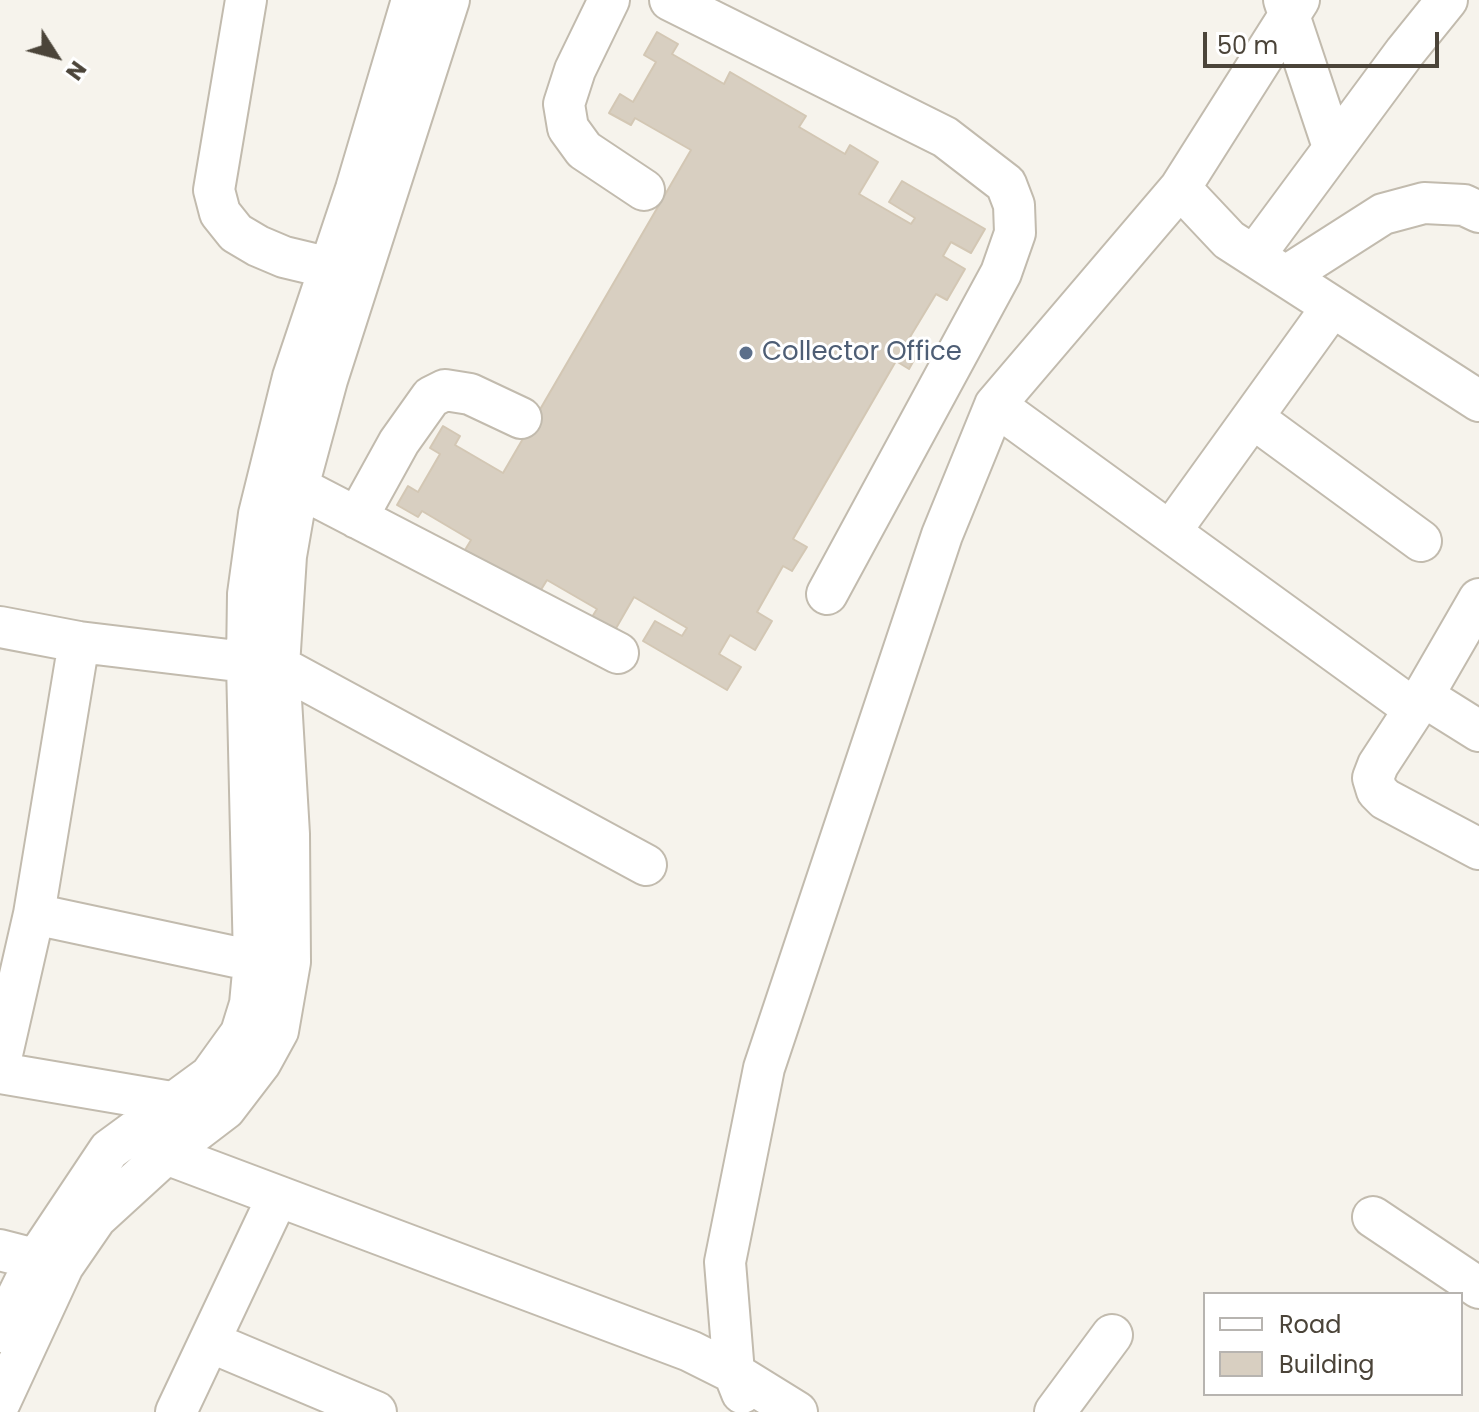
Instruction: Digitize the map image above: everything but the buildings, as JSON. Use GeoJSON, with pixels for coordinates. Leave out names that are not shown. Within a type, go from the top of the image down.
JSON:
{"type":"FeatureCollection","features":[{"type":"Feature","properties":{"kind":"street"},"geometry":{"type":"LineString","coordinates":[[246,0],[214,190],[220,213],[236,233],[258,246],[284,257],[330,268]]}},
{"type":"Feature","properties":{"kind":"street"},"geometry":{"type":"LineString","coordinates":[[0,1402],[33,1259],[96,1218],[166,1154],[225,1109],[261,1062],[278,1031],[272,961],[289,834],[263,664],[248,594],[259,514],[293,377],[330,268],[412,0]]}},
{"type":"Feature","properties":{"kind":"street"},"geometry":{"type":"LineString","coordinates":[[263,664],[298,487],[331,366],[449,0]]}},
{"type":"Feature","properties":{"kind":"street"},"geometry":{"type":"LineString","coordinates":[[609,0],[575,70],[564,104],[568,128],[584,150],[644,190]]}},
{"type":"Feature","properties":{"kind":"street"},"geometry":{"type":"LineString","coordinates":[[670,0],[945,137],[1006,184],[1014,205],[1015,233],[1001,273],[827,594]]}},
{"type":"Feature","properties":{"kind":"street"},"geometry":{"type":"LineString","coordinates":[[1270,266],[1333,147],[1447,0]]}},
{"type":"Feature","properties":{"kind":"street"},"geometry":{"type":"LineString","coordinates":[[1469,0],[1479,7]]}},
{"type":"Feature","properties":{"kind":"street"},"geometry":{"type":"LineString","coordinates":[[1290,5],[1333,147]]}},
{"type":"Feature","properties":{"kind":"street"},"geometry":{"type":"LineString","coordinates":[[749,1412],[734,1373],[725,1262],[764,1068],[942,535],[995,405],[1180,188],[1290,5]]}},
{"type":"Feature","properties":{"kind":"street"},"geometry":{"type":"LineString","coordinates":[[1180,188],[1229,240],[1479,401]]}},
{"type":"Feature","properties":{"kind":"street"},"geometry":{"type":"LineString","coordinates":[[1270,266],[1383,214],[1424,203],[1464,205],[1479,212]]}},
{"type":"Feature","properties":{"kind":"street"},"geometry":{"type":"LineString","coordinates":[[1170,532],[1332,307]]}},
{"type":"Feature","properties":{"kind":"street"},"geometry":{"type":"LineString","coordinates":[[357,518],[399,442],[431,397],[445,390],[470,394],[521,418]]}},
{"type":"Feature","properties":{"kind":"street"},"geometry":{"type":"LineString","coordinates":[[995,405],[1170,532],[1418,703],[1479,731]]}},
{"type":"Feature","properties":{"kind":"street"},"geometry":{"type":"LineString","coordinates":[[1253,418],[1421,541]]}},
{"type":"Feature","properties":{"kind":"street"},"geometry":{"type":"LineString","coordinates":[[298,487],[618,653]]}},
{"type":"Feature","properties":{"kind":"street"},"geometry":{"type":"LineString","coordinates":[[1479,599],[1373,778],[1377,791],[1385,799],[1479,849]]}},
{"type":"Feature","properties":{"kind":"street"},"geometry":{"type":"LineString","coordinates":[[0,627],[79,642],[263,664],[646,865]]}},
{"type":"Feature","properties":{"kind":"street"},"geometry":{"type":"LineString","coordinates":[[0,1063],[34,914],[79,642]]}},
{"type":"Feature","properties":{"kind":"street"},"geometry":{"type":"LineString","coordinates":[[34,914],[272,961]]}},
{"type":"Feature","properties":{"kind":"street"},"geometry":{"type":"LineString","coordinates":[[0,1332],[33,1259],[109,1150],[210,1076],[241,1033],[250,1004],[272,961]]}},
{"type":"Feature","properties":{"kind":"street"},"geometry":{"type":"LineString","coordinates":[[0,1073],[174,1104],[225,1109]]}},
{"type":"Feature","properties":{"kind":"street"},"geometry":{"type":"LineString","coordinates":[[166,1154],[690,1351],[734,1373],[797,1412]]}},
{"type":"Feature","properties":{"kind":"street"},"geometry":{"type":"LineString","coordinates":[[176,1412],[277,1198]]}},
{"type":"Feature","properties":{"kind":"street"},"geometry":{"type":"LineString","coordinates":[[1373,1217],[1479,1288]]}},
{"type":"Feature","properties":{"kind":"street"},"geometry":{"type":"LineString","coordinates":[[1055,1412],[1112,1335]]}},
{"type":"Feature","properties":{"kind":"street"},"geometry":{"type":"LineString","coordinates":[[210,1342],[376,1412]]}},
{"type":"Feature","properties":{"kind":"place","name":"Collector Office"},"geometry":{"type":"Point","coordinates":[746,353]}}]}
